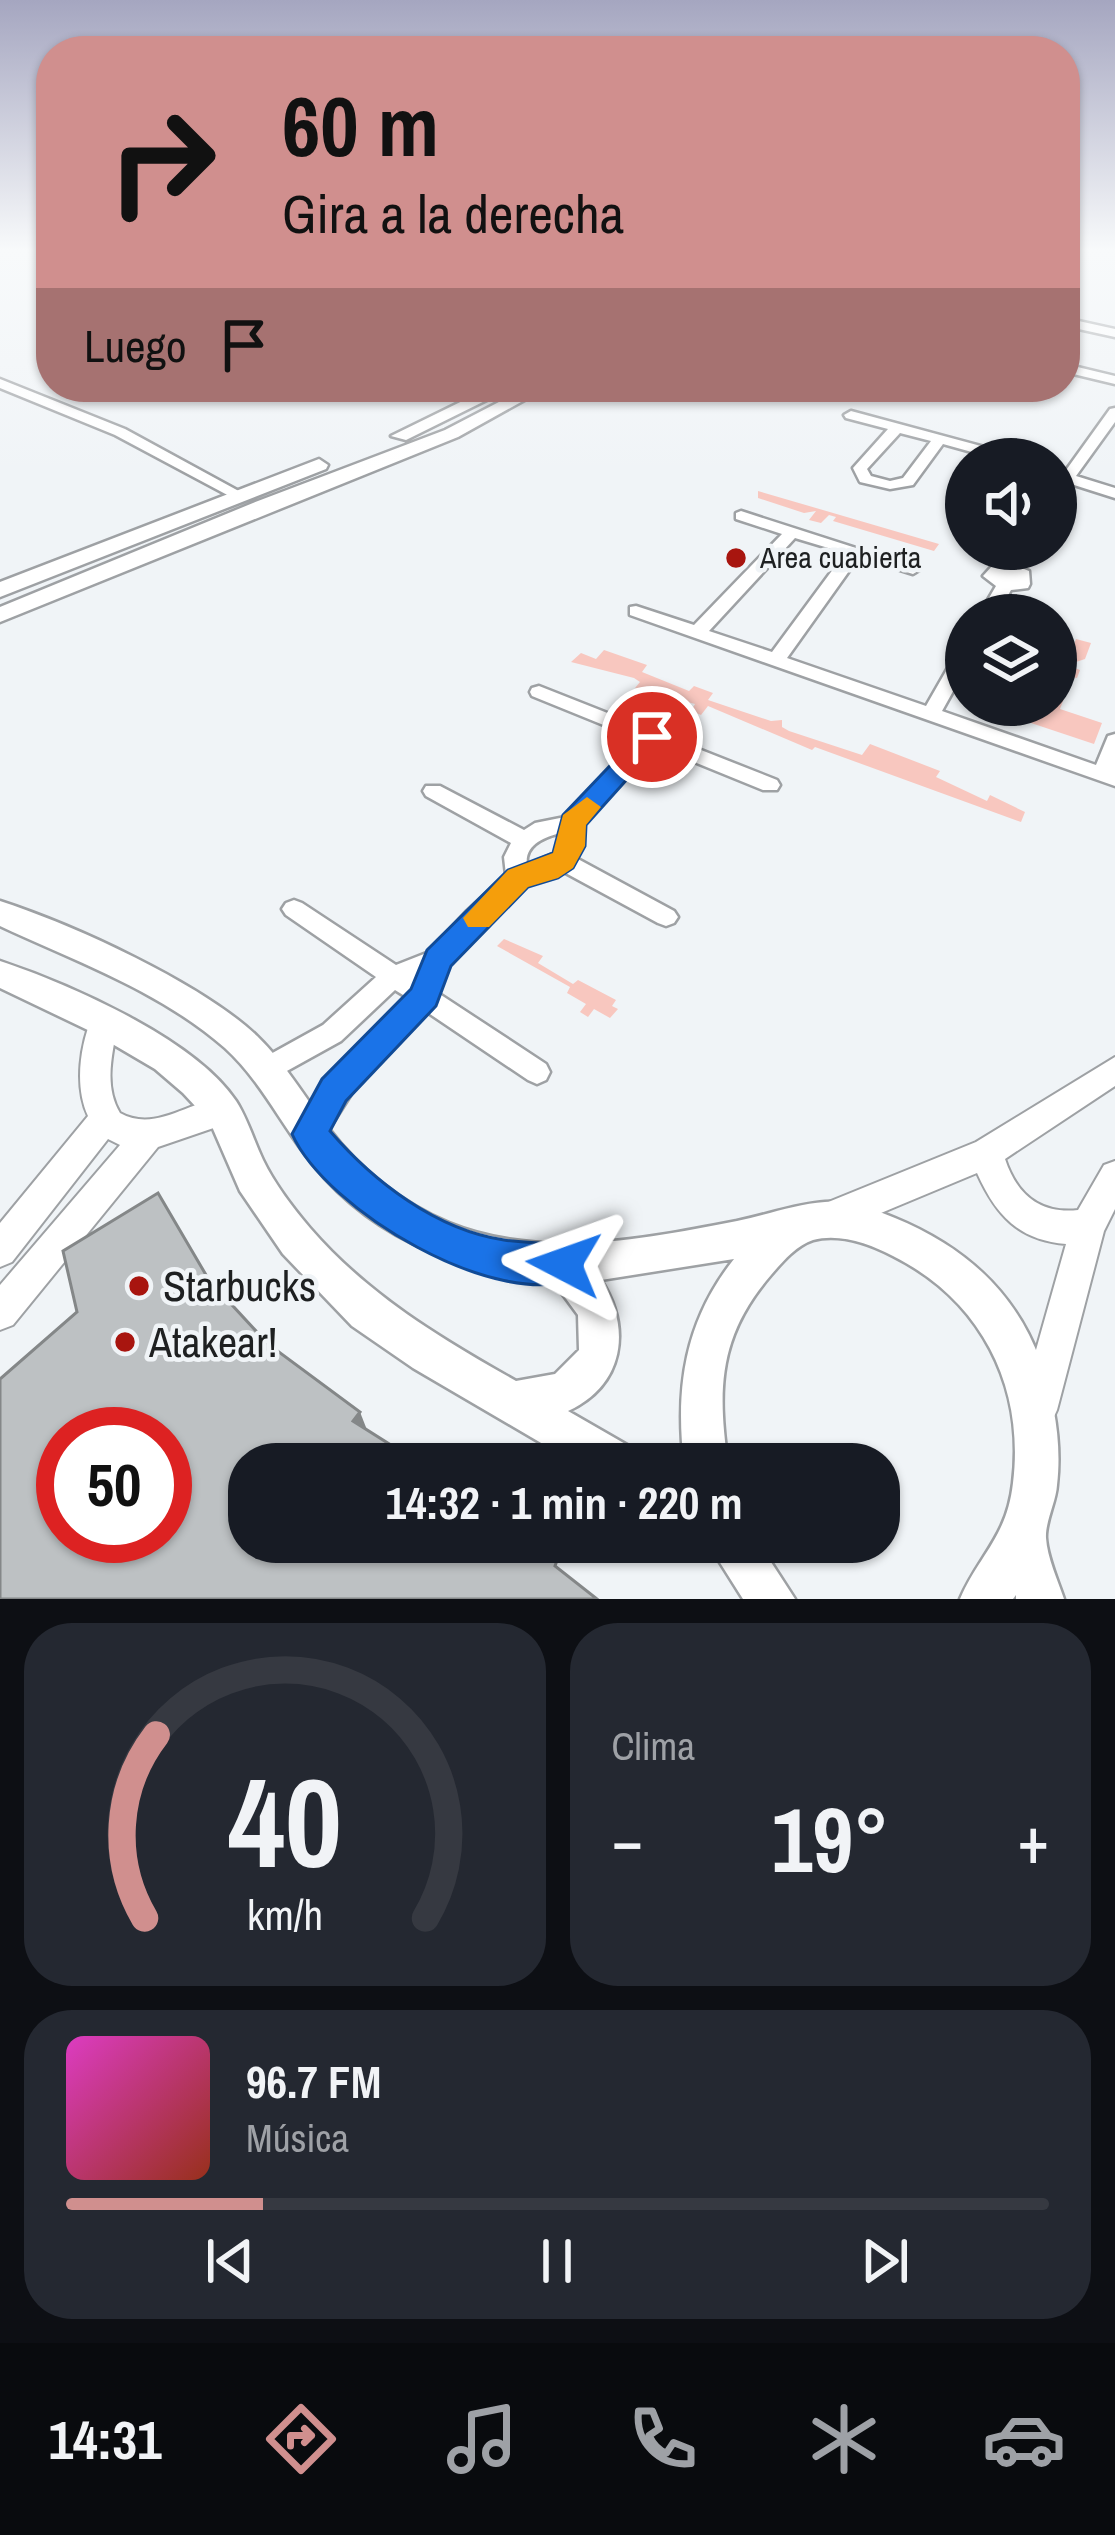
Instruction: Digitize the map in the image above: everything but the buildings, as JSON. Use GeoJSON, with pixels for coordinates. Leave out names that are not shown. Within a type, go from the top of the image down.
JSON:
{"type":"FeatureCollection","features":[{"type":"Feature","properties":{"kind":"main road"},"geometry":{"type":"LineString","coordinates":[[0,590],[412,432],[474,402]]}},
{"type":"Feature","properties":{"kind":"main road"},"geometry":{"type":"LineString","coordinates":[[0,616],[294,494],[444,439],[516,402]]}},
{"type":"Feature","properties":{"kind":"main road"},"geometry":{"type":"LineString","coordinates":[[0,913],[212,1018],[267,1070],[340,1170],[407,1222],[454,1245],[500,1259],[564,1264],[675,1254],[814,1222],[878,1228],[920,1248],[976,1291],[1012,1351],[1036,1418],[1036,1480],[1024,1537],[983,1599]]}},
{"type":"Feature","properties":{"kind":"main road"},"geometry":{"type":"LineString","coordinates":[[0,974],[104,1022],[167,1059],[223,1111],[253,1179],[296,1241],[366,1312],[427,1354],[584,1443]]}},
{"type":"Feature","properties":{"kind":"main road"},"geometry":{"type":"LineString","coordinates":[[703,1443],[698,1412],[700,1364],[726,1298],[761,1256],[814,1222]]}},
{"type":"Feature","properties":{"kind":"main road"},"geometry":{"type":"LineString","coordinates":[[517,1402],[558,1396],[585,1379],[598,1355],[597,1313],[564,1264]]}},
{"type":"Feature","properties":{"kind":"main road"},"geometry":{"type":"LineString","coordinates":[[1024,1537],[1040,1599]]}},
{"type":"Feature","properties":{"kind":"main road"},"geometry":{"type":"LineString","coordinates":[[745,1563],[771,1599]]}},
{"type":"Feature","properties":{"kind":"street"},"geometry":{"type":"LineString","coordinates":[[1095,329],[1101,324]]}},
{"type":"Feature","properties":{"kind":"street"},"geometry":{"type":"LineString","coordinates":[[1080,326],[1115,333]]}},
{"type":"Feature","properties":{"kind":"street"},"geometry":{"type":"LineString","coordinates":[[1080,372],[1115,380]]}},
{"type":"Feature","properties":{"kind":"street"},"geometry":{"type":"LineString","coordinates":[[0,383],[36,398]]}},
{"type":"Feature","properties":{"kind":"street"},"geometry":{"type":"LineString","coordinates":[[47,402],[120,432],[238,495]]}},
{"type":"Feature","properties":{"kind":"street"},"geometry":{"type":"LineString","coordinates":[[1077,458],[1115,412]]}},
{"type":"Feature","properties":{"kind":"street"},"geometry":{"type":"LineString","coordinates":[[850,416],[945,440]]}},
{"type":"Feature","properties":{"kind":"street"},"geometry":{"type":"LineString","coordinates":[[897,428],[860,468],[865,478],[890,485],[908,482],[940,439]]}},
{"type":"Feature","properties":{"kind":"street"},"geometry":{"type":"LineString","coordinates":[[1077,478],[1115,480]]}},
{"type":"Feature","properties":{"kind":"street"},"geometry":{"type":"LineString","coordinates":[[1077,482],[1115,493]]}},
{"type":"Feature","properties":{"kind":"street"},"geometry":{"type":"LineString","coordinates":[[741,516],[914,569]]}},
{"type":"Feature","properties":{"kind":"street"},"geometry":{"type":"LineString","coordinates":[[697,632],[792,532]]}},
{"type":"Feature","properties":{"kind":"street"},"geometry":{"type":"LineString","coordinates":[[776,660],[855,551]]}},
{"type":"Feature","properties":{"kind":"street"},"geometry":{"type":"LineString","coordinates":[[636,611],[1109,777],[1115,741]]}},
{"type":"Feature","properties":{"kind":"street"},"geometry":{"type":"LineString","coordinates":[[931,714],[945,689]]}},
{"type":"Feature","properties":{"kind":"street"},"geometry":{"type":"LineString","coordinates":[[539,692],[770,784]]}},
{"type":"Feature","properties":{"kind":"street"},"geometry":{"type":"LineString","coordinates":[[518,878],[515,857],[524,840],[543,829],[572,823],[652,737]]}},
{"type":"Feature","properties":{"kind":"street"},"geometry":{"type":"LineString","coordinates":[[433,790],[524,840]]}},
{"type":"Feature","properties":{"kind":"street"},"geometry":{"type":"LineString","coordinates":[[267,1070],[322,1041],[393,976],[438,959],[518,878],[548,871],[563,861],[571,846],[572,823]]}},
{"type":"Feature","properties":{"kind":"street"},"geometry":{"type":"LineString","coordinates":[[563,861],[666,917]]}},
{"type":"Feature","properties":{"kind":"street"},"geometry":{"type":"LineString","coordinates":[[294,909],[537,1072]]}},
{"type":"Feature","properties":{"kind":"street"},"geometry":{"type":"LineString","coordinates":[[310,1134],[327,1100],[350,1071],[425,997],[438,959]]}},
{"type":"Feature","properties":{"kind":"street"},"geometry":{"type":"LineString","coordinates":[[104,1022],[95,1080],[106,1118],[121,1131],[147,1136],[177,1130],[223,1111]]}},
{"type":"Feature","properties":{"kind":"street"},"geometry":{"type":"LineString","coordinates":[[322,1041],[350,1071]]}},
{"type":"Feature","properties":{"kind":"street"},"geometry":{"type":"LineString","coordinates":[[814,1222],[987,1153],[1115,1070]]}},
{"type":"Feature","properties":{"kind":"street"},"geometry":{"type":"LineString","coordinates":[[0,1250],[106,1118]]}},
{"type":"Feature","properties":{"kind":"street"},"geometry":{"type":"LineString","coordinates":[[0,1312],[147,1136]]}},
{"type":"Feature","properties":{"kind":"street"},"geometry":{"type":"LineString","coordinates":[[987,1153],[998,1187],[1030,1221],[1060,1230],[1088,1226]]}},
{"type":"Feature","properties":{"kind":"street"},"geometry":{"type":"LineString","coordinates":[[1036,1418],[1088,1226],[1115,1177]]}},
{"type":"Feature","properties":{"kind":"shaded area"},"geometry":{"type":"Polygon","coordinates":[[[758,491],[939,544],[934,551],[833,521],[836,517],[829,515],[821,523],[809,520],[816,511],[804,513],[758,498],[758,491]]]}},
{"type":"Feature","properties":{"kind":"shaded area"},"geometry":{"type":"Polygon","coordinates":[[[1077,639],[1091,643],[1085,659],[1077,662],[1077,639]]]}},
{"type":"Feature","properties":{"kind":"shaded area"},"geometry":{"type":"Polygon","coordinates":[[[604,650],[647,665],[642,672],[689,691],[694,686],[713,693],[708,700],[771,721],[782,720],[782,727],[789,731],[862,755],[870,744],[940,771],[936,777],[987,801],[990,795],[1025,812],[1021,822],[815,747],[812,750],[708,706],[701,715],[691,711],[695,704],[635,688],[640,682],[634,678],[571,662],[581,653],[596,659],[604,650]]]}},
{"type":"Feature","properties":{"kind":"shaded area"},"geometry":{"type":"Polygon","coordinates":[[[1077,715],[1102,723],[1094,744],[1040,726],[1077,726],[1077,715]]]}},
{"type":"Feature","properties":{"kind":"shaded area"},"geometry":{"type":"Polygon","coordinates":[[[504,939],[543,956],[538,963],[573,984],[578,980],[616,1000],[612,1006],[618,1009],[610,1018],[594,1009],[588,1017],[580,1012],[586,1004],[567,993],[570,987],[497,946],[504,939]]]}},
{"type":"Feature","properties":{"kind":"slow traffic"},"geometry":{"type":"LineString","coordinates":[[478,918],[518,878],[548,871],[563,861],[571,846],[572,823],[587,807]]}},
{"type":"Feature","properties":{"kind":"place","name":"Area cuabierta"},"geometry":{"type":"Point","coordinates":[736,558]}},
{"type":"Feature","properties":{"kind":"place","name":"Starbucks"},"geometry":{"type":"Point","coordinates":[139,1286]}},
{"type":"Feature","properties":{"kind":"place","name":"Atakear!"},"geometry":{"type":"Point","coordinates":[125,1342]}},
{"type":"Feature","properties":{"kind":"route"},"geometry":{"type":"LineString","coordinates":[[564,1264],[500,1259],[454,1245],[407,1222],[340,1170],[310,1134],[334,1090],[425,997],[438,959],[518,878],[548,871],[563,861],[571,846],[572,823],[652,737]]}}]}
